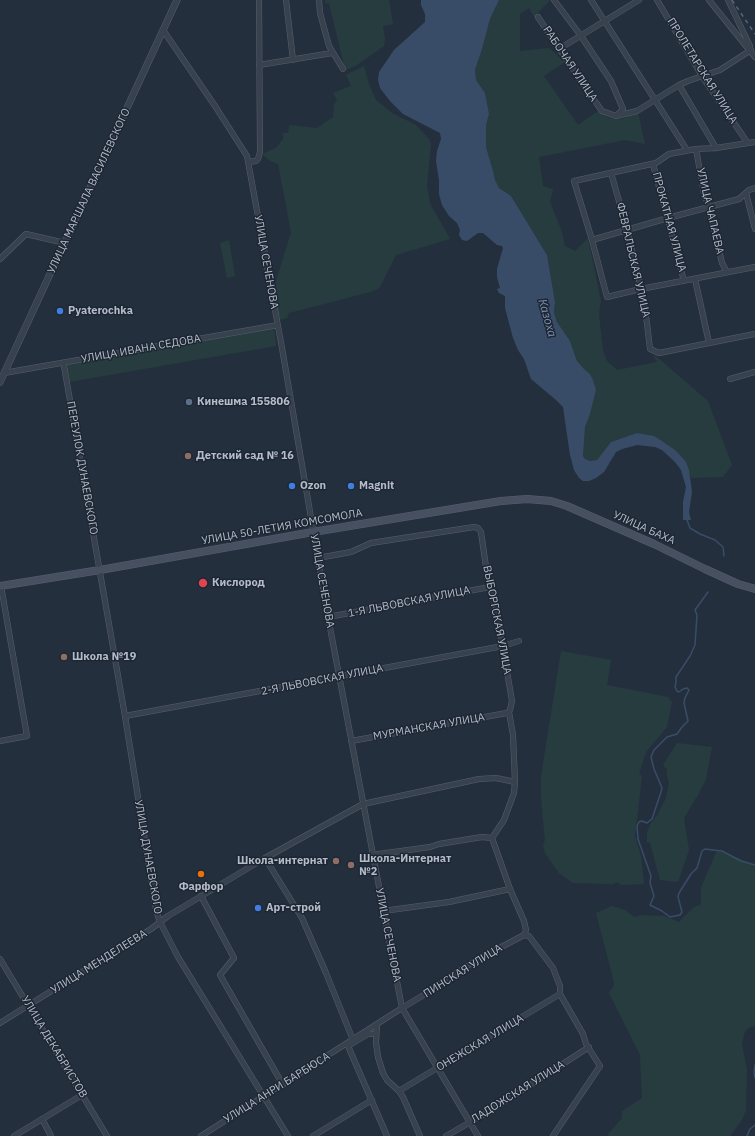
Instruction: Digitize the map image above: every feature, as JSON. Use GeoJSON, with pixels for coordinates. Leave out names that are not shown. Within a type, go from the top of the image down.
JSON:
{"type":"FeatureCollection","features":[{"type":"Feature","properties":{"kind":"main road","name":"УЛИЦА 50-ЛЕТИЯ КОМСОМОЛА"},"geometry":{"type":"LineString","coordinates":[[0,586],[515,499],[543,500],[567,506]]}},
{"type":"Feature","properties":{"kind":"main road","name":"УЛИЦА БАХА"},"geometry":{"type":"LineString","coordinates":[[567,506],[654,544],[720,576],[755,589]]}},
{"type":"Feature","properties":{"kind":"street","name":"УЛИЦА МАРШАЛА ВАСИЛЕВСКОГО"},"geometry":{"type":"LineString","coordinates":[[0,382],[177,0]]}},
{"type":"Feature","properties":{"kind":"street"},"geometry":{"type":"LineString","coordinates":[[248,162],[256,161],[259,156],[259,0]]}},
{"type":"Feature","properties":{"kind":"street"},"geometry":{"type":"LineString","coordinates":[[286,0],[294,60]]}},
{"type":"Feature","properties":{"kind":"street"},"geometry":{"type":"LineString","coordinates":[[319,0],[320,12],[332,53],[343,69]]}},
{"type":"Feature","properties":{"kind":"street"},"geometry":{"type":"LineString","coordinates":[[554,0],[611,81],[623,109],[616,116]]}},
{"type":"Feature","properties":{"kind":"street"},"geometry":{"type":"LineString","coordinates":[[592,0],[687,150]]}},
{"type":"Feature","properties":{"kind":"street"},"geometry":{"type":"LineString","coordinates":[[559,49],[639,0]]}},
{"type":"Feature","properties":{"kind":"street","name":"ПРОЛЕТАРСКАЯ УЛИЦА"},"geometry":{"type":"LineString","coordinates":[[657,0],[702,76],[747,142]]}},
{"type":"Feature","properties":{"kind":"street"},"geometry":{"type":"LineString","coordinates":[[709,0],[753,54]]}},
{"type":"Feature","properties":{"kind":"street"},"geometry":{"type":"LineString","coordinates":[[728,0],[753,54]]}},
{"type":"Feature","properties":{"kind":"street","name":"РАБОЧАЯ УЛИЦА"},"geometry":{"type":"LineString","coordinates":[[538,17],[602,111],[616,116]]}},
{"type":"Feature","properties":{"kind":"street","name":"УЛИЦА СЕЧЕНОВА"},"geometry":{"type":"LineString","coordinates":[[163,30],[219,112],[246,156],[248,162],[278,325],[328,617],[402,1008],[478,1136]]}},
{"type":"Feature","properties":{"kind":"street"},"geometry":{"type":"LineString","coordinates":[[258,65],[332,53]]}},
{"type":"Feature","properties":{"kind":"street"},"geometry":{"type":"LineString","coordinates":[[616,116],[637,111],[678,85],[720,70],[753,54]]}},
{"type":"Feature","properties":{"kind":"street"},"geometry":{"type":"LineString","coordinates":[[678,85],[716,148]]}},
{"type":"Feature","properties":{"kind":"street"},"geometry":{"type":"LineString","coordinates":[[755,142],[747,142],[716,148],[687,150],[669,154],[653,164],[574,181],[607,297],[755,267]]}},
{"type":"Feature","properties":{"kind":"street","name":"УЛИЦА ЧАПАЕВА"},"geometry":{"type":"LineString","coordinates":[[696,149],[704,194],[722,263],[727,272]]}},
{"type":"Feature","properties":{"kind":"street","name":"ПРОКАТНАЯ УЛИЦА"},"geometry":{"type":"LineString","coordinates":[[653,164],[684,281]]}},
{"type":"Feature","properties":{"kind":"street","name":"ФЕВРАЛЬСКАЯ УЛИЦА"},"geometry":{"type":"LineString","coordinates":[[611,173],[627,229],[641,289],[648,323],[650,349],[659,353],[709,343]]}},
{"type":"Feature","properties":{"kind":"street"},"geometry":{"type":"LineString","coordinates":[[592,240],[739,199],[755,188]]}},
{"type":"Feature","properties":{"kind":"street"},"geometry":{"type":"LineString","coordinates":[[746,193],[755,229]]}},
{"type":"Feature","properties":{"kind":"street"},"geometry":{"type":"LineString","coordinates":[[0,259],[26,234],[65,243]]}},
{"type":"Feature","properties":{"kind":"street"},"geometry":{"type":"LineString","coordinates":[[695,279],[709,343],[755,334]]}},
{"type":"Feature","properties":{"kind":"street","name":"УЛИЦА ИВАНА СЕДОВА"},"geometry":{"type":"LineString","coordinates":[[4,374],[278,325]]}},
{"type":"Feature","properties":{"kind":"street","name":"ПЕРЕУЛОК ДУНАЕВСКОГО"},"geometry":{"type":"LineString","coordinates":[[64,366],[100,570]]}},
{"type":"Feature","properties":{"kind":"street"},"geometry":{"type":"LineString","coordinates":[[730,379],[755,372]]}},
{"type":"Feature","properties":{"kind":"street","name":"ВЫБОРГСКАЯ УЛИЦА"},"geometry":{"type":"LineString","coordinates":[[318,558],[352,552],[371,543],[466,527],[478,528],[481,532],[490,587],[493,590],[512,701],[508,712],[513,735],[515,782],[514,793],[509,810],[499,829],[492,838]]}},
{"type":"Feature","properties":{"kind":"street","name":"УЛИЦА ДУНАЕВСКОГО"},"geometry":{"type":"LineString","coordinates":[[100,570],[155,903],[160,922],[178,957],[288,1136]]}},
{"type":"Feature","properties":{"kind":"street"},"geometry":{"type":"LineString","coordinates":[[0,586],[27,736],[0,741]]}},
{"type":"Feature","properties":{"kind":"street","name":"1-Я ЛЬВОВСКАЯ УЛИЦА"},"geometry":{"type":"LineString","coordinates":[[328,617],[490,587]]}},
{"type":"Feature","properties":{"kind":"street","name":"2-Я ЛЬВОВСКАЯ УЛИЦА"},"geometry":{"type":"LineString","coordinates":[[125,716],[503,646],[519,641]]}},
{"type":"Feature","properties":{"kind":"street","name":"МУРМАНСКАЯ УЛИЦА"},"geometry":{"type":"LineString","coordinates":[[351,741],[508,712]]}},
{"type":"Feature","properties":{"kind":"street","name":"УЛИЦА МЕНДЕЛЕЕВА"},"geometry":{"type":"LineString","coordinates":[[0,1023],[201,896],[265,858],[363,804],[479,779],[496,778],[515,782]]}},
{"type":"Feature","properties":{"kind":"street"},"geometry":{"type":"LineString","coordinates":[[372,855],[430,847],[482,837],[492,838],[510,890],[524,921],[526,930],[524,935],[529,936],[553,968],[560,986],[560,994],[600,1066],[553,1136]]}},
{"type":"Feature","properties":{"kind":"street"},"geometry":{"type":"LineString","coordinates":[[265,858],[302,918],[326,972],[353,1040]]}},
{"type":"Feature","properties":{"kind":"street"},"geometry":{"type":"LineString","coordinates":[[383,911],[449,902],[510,890]]}},
{"type":"Feature","properties":{"kind":"street"},"geometry":{"type":"LineString","coordinates":[[201,896],[234,958],[220,975],[283,1085]]}},
{"type":"Feature","properties":{"kind":"street","name":"ПИНСКАЯ УЛИЦА"},"geometry":{"type":"LineString","coordinates":[[377,1024],[475,961],[524,935]]}},
{"type":"Feature","properties":{"kind":"street","name":"УЛИЦА ДЕКАБРИСТОВ"},"geometry":{"type":"LineString","coordinates":[[0,959],[107,1136]]}},
{"type":"Feature","properties":{"kind":"street","name":"ОНЕЖСКАЯ УЛИЦА"},"geometry":{"type":"LineString","coordinates":[[399,1091],[560,994]]}},
{"type":"Feature","properties":{"kind":"street"},"geometry":{"type":"LineString","coordinates":[[377,1024],[376,1043],[378,1057],[387,1080],[399,1091],[420,1136]]}},
{"type":"Feature","properties":{"kind":"street","name":"УЛИЦА АНРИ БАРБЮСА"},"geometry":{"type":"LineString","coordinates":[[201,1136],[377,1024]]}},
{"type":"Feature","properties":{"kind":"street"},"geometry":{"type":"LineString","coordinates":[[372,1034],[368,1034],[348,1046],[387,1136]]}},
{"type":"Feature","properties":{"kind":"street","name":"ЛАДОЖСКАЯ УЛИЦА"},"geometry":{"type":"LineString","coordinates":[[446,1136],[589,1047]]}},
{"type":"Feature","properties":{"kind":"street"},"geometry":{"type":"LineString","coordinates":[[14,1136],[82,1095]]}},
{"type":"Feature","properties":{"kind":"street"},"geometry":{"type":"LineString","coordinates":[[313,1136],[372,1100]]}},
{"type":"Feature","properties":{"kind":"street"},"geometry":{"type":"LineString","coordinates":[[42,1119],[51,1136]]}},
{"type":"Feature","properties":{"kind":"green space"},"geometry":{"type":"Polygon","coordinates":[[[325,0],[389,0],[393,24],[383,26],[385,39],[384,46],[357,65],[345,69],[329,3],[326,4],[325,0]]]}},
{"type":"Feature","properties":{"kind":"green space"},"geometry":{"type":"Polygon","coordinates":[[[499,0],[550,0],[534,17],[529,8],[520,14],[520,51],[549,48],[565,62],[544,76],[578,125],[598,111],[609,118],[622,119],[638,112],[645,144],[625,140],[539,157],[543,186],[553,189],[550,202],[561,229],[565,246],[575,251],[588,238],[601,301],[599,314],[603,351],[607,361],[617,370],[657,362],[653,354],[708,401],[732,465],[723,477],[691,478],[686,462],[675,450],[662,441],[637,433],[611,442],[597,460],[590,461],[585,459],[583,456],[585,427],[596,390],[593,380],[590,374],[577,361],[570,341],[557,322],[554,313],[555,302],[547,255],[511,196],[499,188],[495,180],[486,147],[486,125],[489,114],[485,93],[476,80],[475,70],[490,19],[499,0]]]}},
{"type":"Feature","properties":{"kind":"green space"},"geometry":{"type":"Polygon","coordinates":[[[364,66],[369,84],[376,100],[392,113],[416,125],[429,139],[431,144],[427,186],[429,198],[431,205],[450,239],[396,255],[380,287],[374,291],[289,313],[287,318],[278,320],[273,291],[291,232],[278,164],[270,161],[262,154],[276,148],[283,139],[283,133],[288,133],[289,125],[317,128],[333,117],[334,104],[337,100],[333,93],[351,86],[346,75],[364,66]]]}},
{"type":"Feature","properties":{"kind":"green space"},"geometry":{"type":"Polygon","coordinates":[[[229,240],[235,276],[227,278],[220,243],[229,240]]]}},
{"type":"Feature","properties":{"kind":"green space"},"geometry":{"type":"Polygon","coordinates":[[[274,328],[276,346],[69,382],[66,365],[274,328]]]}},
{"type":"Feature","properties":{"kind":"green space"},"geometry":{"type":"Polygon","coordinates":[[[561,651],[611,660],[607,685],[668,697],[672,702],[667,727],[646,752],[639,774],[642,776],[635,836],[641,856],[644,884],[621,885],[617,882],[613,884],[573,883],[559,873],[545,853],[543,845],[545,840],[541,798],[541,776],[561,651]]]}},
{"type":"Feature","properties":{"kind":"green space"},"geometry":{"type":"Polygon","coordinates":[[[677,743],[712,747],[706,779],[684,818],[689,850],[678,882],[660,880],[650,843],[647,842],[647,832],[666,798],[669,783],[667,769],[663,765],[677,743]]]}},
{"type":"Feature","properties":{"kind":"green space"},"geometry":{"type":"Polygon","coordinates":[[[717,850],[755,865],[755,1026],[748,1028],[744,1034],[742,1045],[747,1070],[746,1110],[742,1120],[730,1136],[609,1136],[608,1134],[622,1118],[622,1111],[642,1098],[640,1055],[609,993],[614,986],[613,978],[596,913],[612,906],[625,910],[634,917],[642,915],[664,916],[679,922],[694,907],[701,905],[701,888],[717,850]]]}},
{"type":"Feature","properties":{"kind":"water"},"geometry":{"type":"Polygon","coordinates":[[[421,0],[499,0],[490,19],[475,70],[476,80],[485,93],[489,114],[486,125],[486,147],[495,180],[499,188],[511,196],[547,255],[555,302],[554,313],[557,322],[570,341],[577,361],[590,374],[593,380],[596,390],[585,427],[583,456],[585,459],[590,461],[597,460],[611,442],[637,433],[654,436],[675,450],[686,462],[689,470],[692,492],[689,512],[691,520],[683,520],[683,502],[686,487],[681,470],[662,450],[655,447],[637,445],[616,452],[604,472],[589,481],[583,481],[574,470],[570,455],[563,407],[531,379],[524,359],[513,338],[505,308],[505,296],[499,293],[497,289],[500,288],[497,277],[497,269],[503,248],[502,246],[497,245],[483,233],[478,233],[467,241],[462,240],[459,235],[460,230],[457,223],[449,216],[442,205],[439,194],[439,180],[436,161],[437,151],[441,139],[440,133],[403,114],[380,88],[378,80],[379,72],[394,50],[425,22],[425,14],[421,5],[421,0]]]}},
{"type":"Feature","properties":{"kind":"waterway","name":"Казоха"},"geometry":{"type":"LineString","coordinates":[[687,520],[690,528],[715,540],[723,547],[724,556]]}},
{"type":"Feature","properties":{"kind":"waterway","name":"Казоха"},"geometry":{"type":"LineString","coordinates":[[708,592],[695,610],[697,615],[695,645],[690,656],[676,677],[675,687],[677,691],[679,692],[687,688],[689,690],[684,703],[688,721],[677,734],[667,737],[654,750],[651,757],[662,788],[652,819],[647,823],[642,821],[639,822],[637,826],[638,839],[651,876],[650,883],[654,896],[650,905],[670,917],[680,915],[682,912],[678,897],[679,893],[691,874],[697,868],[702,851],[705,849],[722,851],[741,861],[755,865]]}},
{"type":"Feature","properties":{"kind":"waterway","name":"Казоха"},"geometry":{"type":"LineString","coordinates":[[755,1065],[755,1078]]}},
{"type":"Feature","properties":{"kind":"waterway","name":"Казоха"},"geometry":{"type":"LineString","coordinates":[[747,1136],[750,1129],[755,1125]]}},
{"type":"Feature","properties":{"kind":"railway"},"geometry":{"type":"LineString","coordinates":[[732,0],[755,34]]}},
{"type":"Feature","properties":{"kind":"place","name":"Pyaterochka"},"geometry":{"type":"Point","coordinates":[60,311]}},
{"type":"Feature","properties":{"kind":"place","name":"Кинешма 155806"},"geometry":{"type":"Point","coordinates":[189,402]}},
{"type":"Feature","properties":{"kind":"place","name":"Детский сад № 16"},"geometry":{"type":"Point","coordinates":[188,456]}},
{"type":"Feature","properties":{"kind":"place","name":"Ozon"},"geometry":{"type":"Point","coordinates":[292,486]}},
{"type":"Feature","properties":{"kind":"place","name":"Magnit"},"geometry":{"type":"Point","coordinates":[351,486]}},
{"type":"Feature","properties":{"kind":"place","name":"Кислород"},"geometry":{"type":"Point","coordinates":[203,583]}},
{"type":"Feature","properties":{"kind":"place","name":"Школа №19"},"geometry":{"type":"Point","coordinates":[64,657]}},
{"type":"Feature","properties":{"kind":"place","name":"Школа-интернат"},"geometry":{"type":"Point","coordinates":[336,861]}},
{"type":"Feature","properties":{"kind":"place","name":"Школа-Интернат №2"},"geometry":{"type":"Point","coordinates":[351,865]}},
{"type":"Feature","properties":{"kind":"place","name":"Фарфор"},"geometry":{"type":"Point","coordinates":[201,874]}},
{"type":"Feature","properties":{"kind":"place","name":"Арт-строй"},"geometry":{"type":"Point","coordinates":[258,908]}}]}
